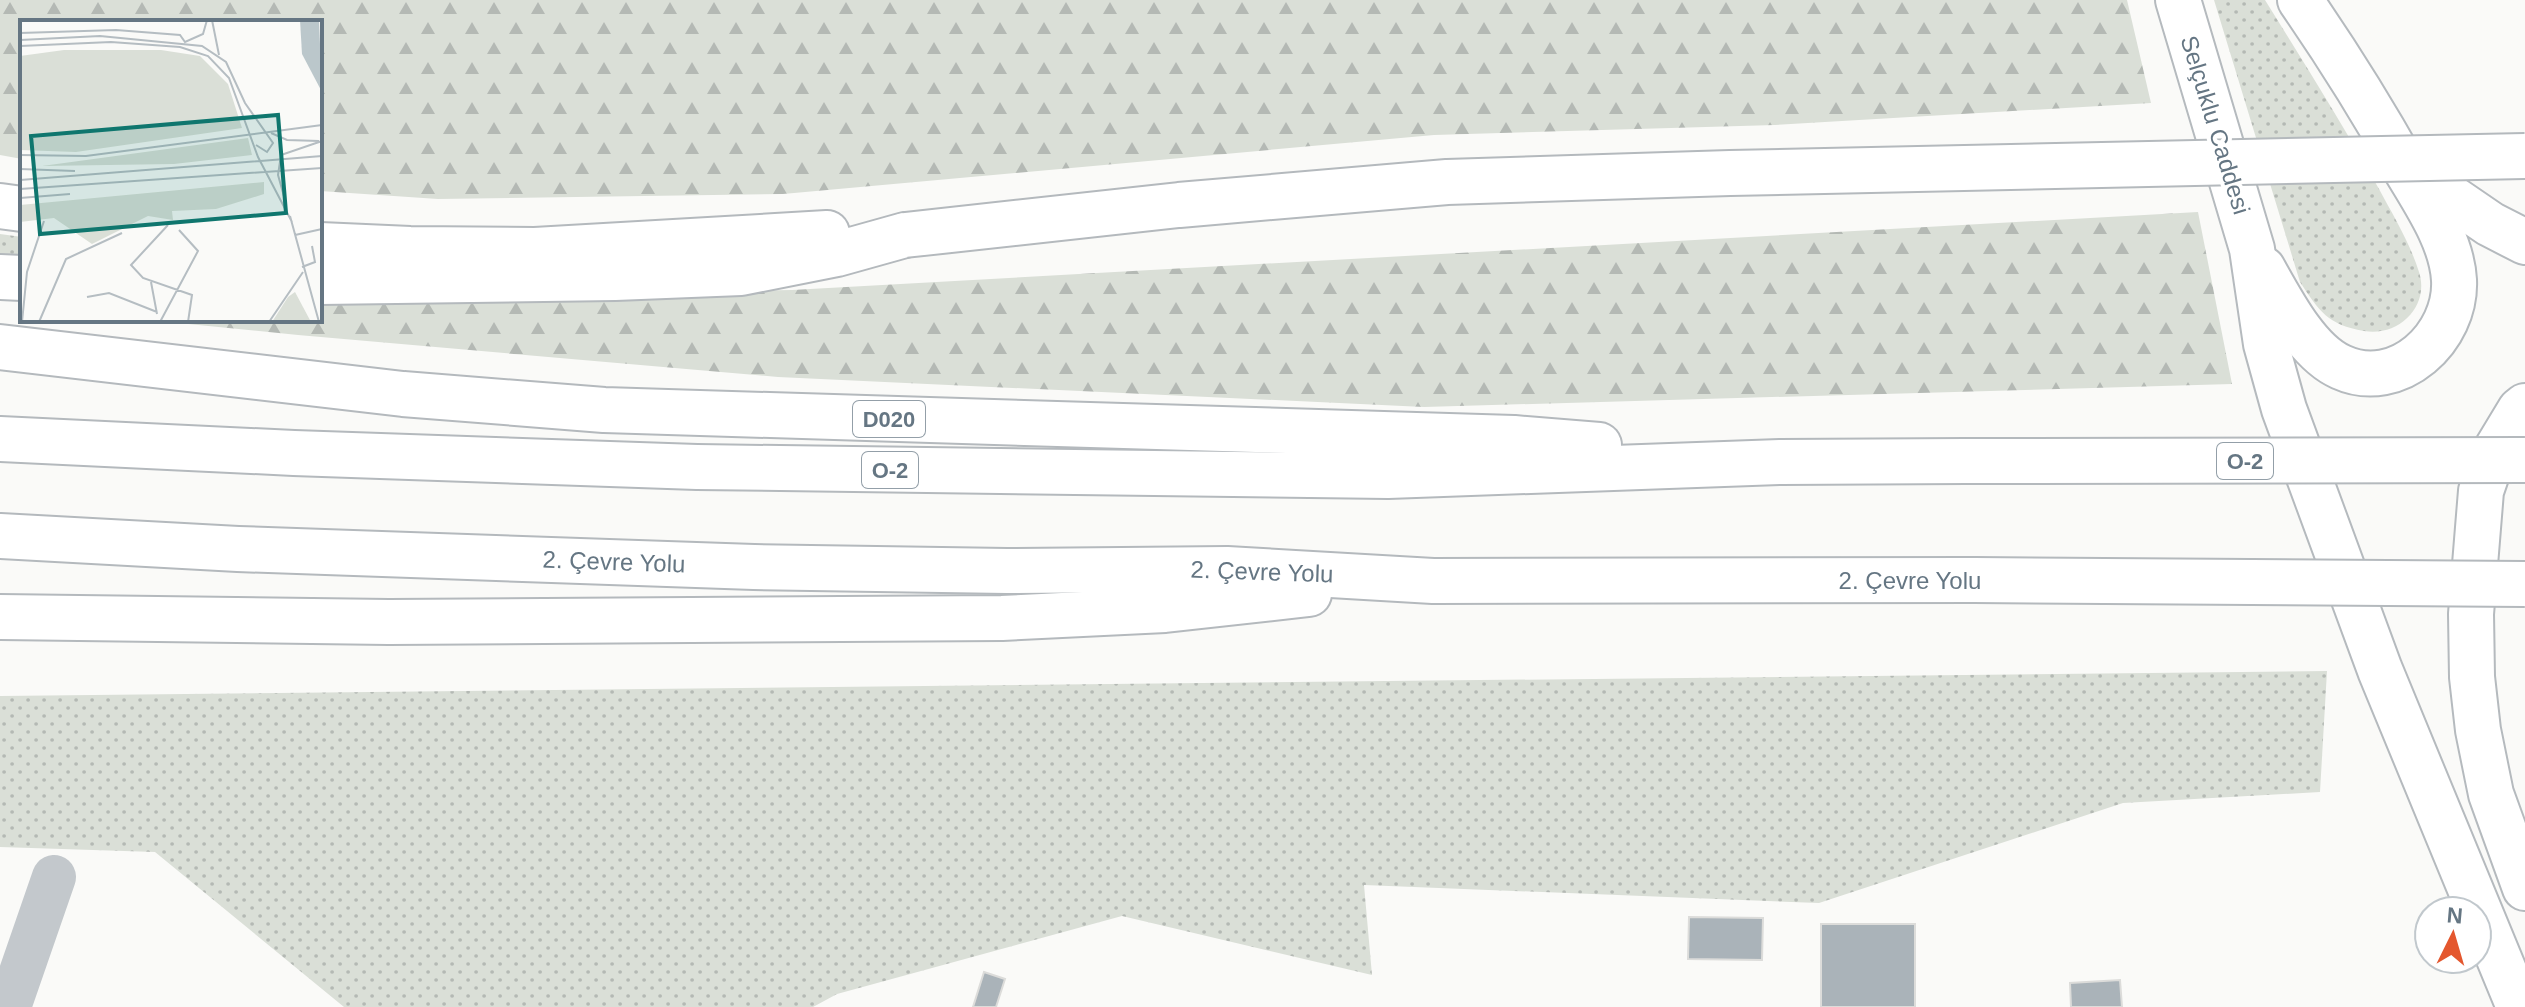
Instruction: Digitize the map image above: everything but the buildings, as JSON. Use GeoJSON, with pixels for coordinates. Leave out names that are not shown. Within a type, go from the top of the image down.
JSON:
{"type":"FeatureCollection","features":[{"type":"Feature","properties":{"kind":"main road","name":"Selçuklu Caddesi"},"geometry":{"type":"LineString","coordinates":[[2178,0],[2252,249]]}},
{"type":"Feature","properties":{"kind":"main road"},"geometry":{"type":"LineString","coordinates":[[2252,249],[2284,307],[2314,346],[2340,367],[2361,373],[2386,373],[2408,365],[2447,324],[2454,281],[2450,256],[2425,201],[2369,104],[2300,0]]}},
{"type":"Feature","properties":{"kind":"main road"},"geometry":{"type":"LineString","coordinates":[[2369,104],[2452,198],[2490,224],[2525,242]]}},
{"type":"Feature","properties":{"kind":"main road"},"geometry":{"type":"LineString","coordinates":[[322,245],[535,250],[810,233],[905,235],[1179,205],[1447,182],[2525,156]]}},
{"type":"Feature","properties":{"kind":"main road"},"geometry":{"type":"LineString","coordinates":[[0,206],[20,209]]}},
{"type":"Feature","properties":{"kind":"main road"},"geometry":{"type":"LineString","coordinates":[[322,282],[741,273],[837,254],[905,235]]}},
{"type":"Feature","properties":{"kind":"main road"},"geometry":{"type":"LineString","coordinates":[[2252,249],[2266,344],[2284,409],[2380,670],[2519,1007]]}},
{"type":"Feature","properties":{"kind":"main road"},"geometry":{"type":"LineString","coordinates":[[0,277],[20,278]]}},
{"type":"Feature","properties":{"kind":"main road","name":"D020"},"geometry":{"type":"LineString","coordinates":[[0,347],[403,394],[604,410],[1514,438],[1780,462]]}},
{"type":"Feature","properties":{"kind":"main road"},"geometry":{"type":"LineString","coordinates":[[2525,406],[2494,453],[2481,491],[2471,614],[2472,677],[2478,730],[2491,794],[2525,888]]}},
{"type":"Feature","properties":{"kind":"main road","name":"O-2"},"geometry":{"type":"LineString","coordinates":[[0,439],[620,464],[1388,476],[1780,462],[2525,460]]}},
{"type":"Feature","properties":{"kind":"main road","name":"2. Çevre Yolu"},"geometry":{"type":"LineString","coordinates":[[0,536],[238,549],[754,567],[1007,571],[1227,569],[1433,581],[1974,580],[2525,584]]}},
{"type":"Feature","properties":{"kind":"main road"},"geometry":{"type":"LineString","coordinates":[[0,617],[389,622],[1002,618],[1165,610],[1433,581]]}},
{"type":"Feature","properties":{"kind":"street"},"geometry":{"type":"LineString","coordinates":[[9,1007],[54,877]]}},
{"type":"Feature","properties":{"kind":"green space"},"geometry":{"type":"Polygon","coordinates":[[[0,0],[2127,0],[2151,103],[1775,125],[1434,135],[783,194],[438,199],[322,191],[322,20],[20,20],[20,159],[0,155],[0,0]]]}},
{"type":"Feature","properties":{"kind":"green space"},"geometry":{"type":"Polygon","coordinates":[[[2214,0],[2265,0],[2365,165],[2401,229],[2419,272],[2421,285],[2416,307],[2400,324],[2377,332],[2341,325],[2319,309],[2300,282],[2214,0]]]}},
{"type":"Feature","properties":{"kind":"green space"},"geometry":{"type":"Polygon","coordinates":[[[2198,212],[2232,384],[1424,407],[778,377],[168,322],[322,322],[322,297],[792,290],[2198,212]]]}},
{"type":"Feature","properties":{"kind":"green space"},"geometry":{"type":"Polygon","coordinates":[[[0,234],[20,237],[20,258],[0,256],[0,234]]]}},
{"type":"Feature","properties":{"kind":"green space"},"geometry":{"type":"Polygon","coordinates":[[[2327,671],[2320,792],[2123,803],[1819,903],[1364,885],[1372,975],[1122,916],[837,994],[813,1007],[344,1007],[155,852],[0,847],[0,696],[2327,671]]]}}]}
